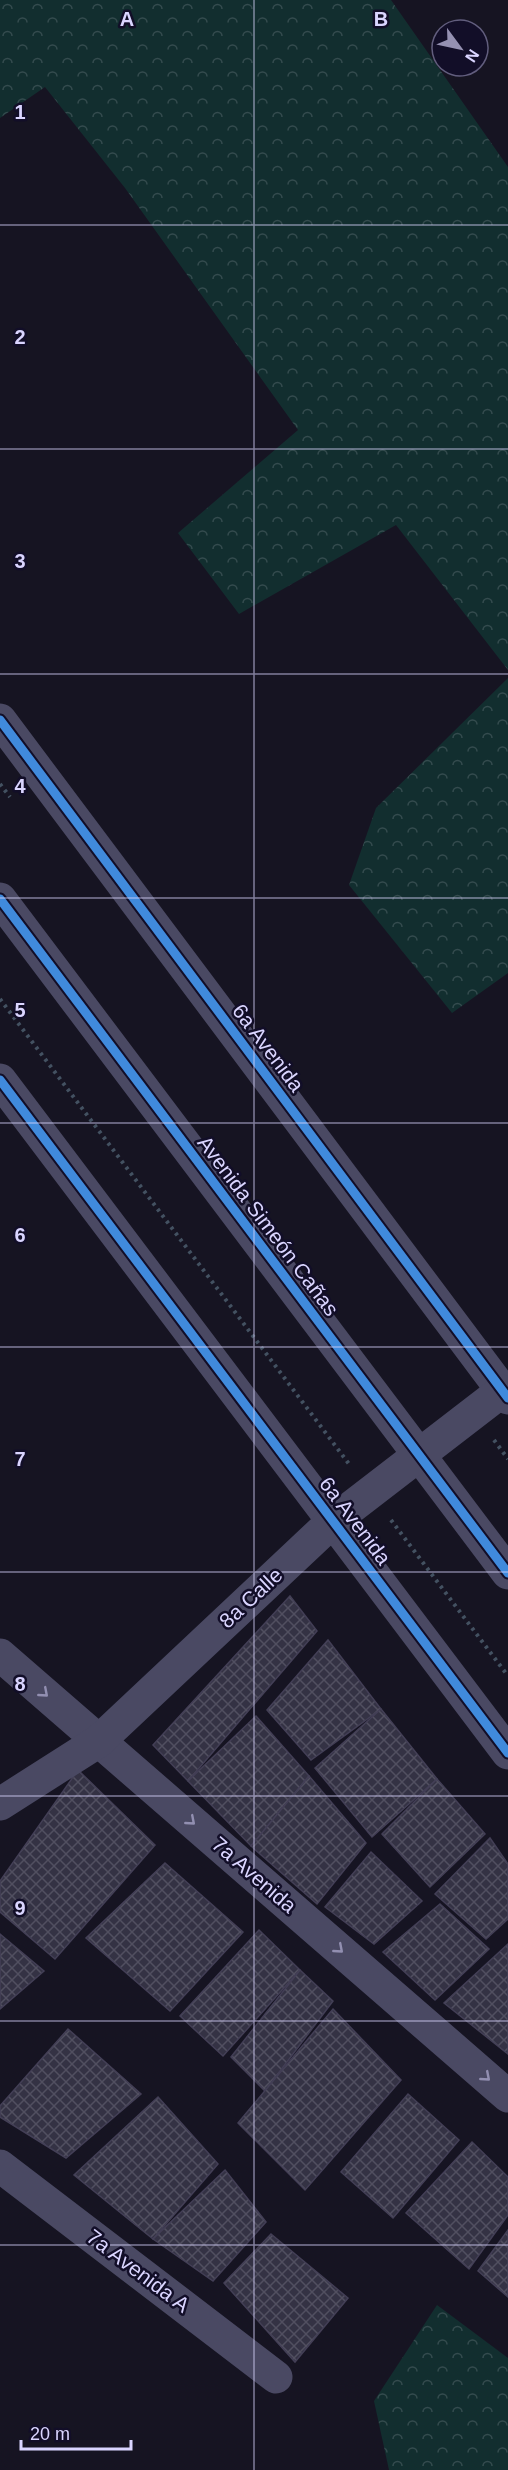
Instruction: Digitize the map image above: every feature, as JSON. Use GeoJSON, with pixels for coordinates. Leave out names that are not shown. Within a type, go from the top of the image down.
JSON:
{"type":"FeatureCollection","features":[{"type":"Feature","properties":{"kind":"street","name":"6a Avenida"},"geometry":{"type":"LineString","coordinates":[[0,720],[505,1394]]}},
{"type":"Feature","properties":{"kind":"street","name":"Avenida Simeón Cañas"},"geometry":{"type":"LineString","coordinates":[[0,899],[508,1574]]}},
{"type":"Feature","properties":{"kind":"street","name":"6a Avenida"},"geometry":{"type":"LineString","coordinates":[[0,1080],[508,1754]]}},
{"type":"Feature","properties":{"kind":"street","name":"8a Calle"},"geometry":{"type":"LineString","coordinates":[[0,1804],[99,1741],[332,1522],[419,1455],[505,1394]]}},
{"type":"Feature","properties":{"kind":"street","name":"7a Avenida"},"geometry":{"type":"LineString","coordinates":[[0,1655],[508,2096]]}},
{"type":"Feature","properties":{"kind":"street","name":"7a Avenida A"},"geometry":{"type":"LineString","coordinates":[[0,2166],[276,2377]]}},
{"type":"Feature","properties":{"kind":"path"},"geometry":{"type":"LineString","coordinates":[[0,999],[508,1676]]}},
{"type":"Feature","properties":{"kind":"green space"},"geometry":{"type":"Polygon","coordinates":[[[0,0],[391,0],[430,56],[430,78],[446,78],[508,167],[508,670],[396,525],[239,614],[178,533],[298,430],[125,188],[45,87],[0,118],[0,0]]]}},
{"type":"Feature","properties":{"kind":"green space"},"geometry":{"type":"Polygon","coordinates":[[[508,678],[508,973],[452,1013],[349,885],[376,808],[508,678]]]}},
{"type":"Feature","properties":{"kind":"green space"},"geometry":{"type":"Polygon","coordinates":[[[437,2305],[508,2358],[508,2470],[389,2470],[374,2401],[437,2305]]]}},
{"type":"Feature","properties":{"kind":"building"},"geometry":{"type":"Polygon","coordinates":[[[290,1596],[317,1631],[188,1781],[153,1745],[290,1596]]]}},
{"type":"Feature","properties":{"kind":"building"},"geometry":{"type":"Polygon","coordinates":[[[328,1640],[381,1709],[311,1760],[267,1710],[328,1640]]]}},
{"type":"Feature","properties":{"kind":"building"},"geometry":{"type":"Polygon","coordinates":[[[381,1709],[437,1779],[372,1837],[315,1768],[381,1709]]]}},
{"type":"Feature","properties":{"kind":"building"},"geometry":{"type":"Polygon","coordinates":[[[256,1716],[309,1776],[251,1846],[188,1781],[256,1716]]]}},
{"type":"Feature","properties":{"kind":"building"},"geometry":{"type":"Polygon","coordinates":[[[78,1770],[155,1845],[55,1959],[0,1912],[0,1881],[78,1770]]]}},
{"type":"Feature","properties":{"kind":"building"},"geometry":{"type":"Polygon","coordinates":[[[309,1776],[366,1843],[317,1904],[251,1846],[309,1776]]]}},
{"type":"Feature","properties":{"kind":"building"},"geometry":{"type":"Polygon","coordinates":[[[437,1779],[485,1834],[430,1887],[382,1834],[437,1779]]]}},
{"type":"Feature","properties":{"kind":"building"},"geometry":{"type":"Polygon","coordinates":[[[490,1838],[508,1864],[508,1919],[486,1939],[435,1894],[490,1838]]]}},
{"type":"Feature","properties":{"kind":"building"},"geometry":{"type":"Polygon","coordinates":[[[371,1852],[422,1901],[374,1944],[325,1907],[371,1852]]]}},
{"type":"Feature","properties":{"kind":"building"},"geometry":{"type":"Polygon","coordinates":[[[165,1863],[243,1932],[170,2011],[86,1938],[165,1863]]]}},
{"type":"Feature","properties":{"kind":"building"},"geometry":{"type":"Polygon","coordinates":[[[440,1904],[489,1949],[435,2000],[383,1952],[440,1904]]]}},
{"type":"Feature","properties":{"kind":"building"},"geometry":{"type":"Polygon","coordinates":[[[259,1930],[300,1970],[223,2056],[180,2016],[259,1930]]]}},
{"type":"Feature","properties":{"kind":"building"},"geometry":{"type":"Polygon","coordinates":[[[0,1934],[44,1971],[0,2009],[0,1934]]]}},
{"type":"Feature","properties":{"kind":"building"},"geometry":{"type":"Polygon","coordinates":[[[508,1944],[508,2054],[444,2003],[508,1944]]]}},
{"type":"Feature","properties":{"kind":"building"},"geometry":{"type":"Polygon","coordinates":[[[300,1970],[333,2001],[265,2091],[231,2057],[300,1970]]]}},
{"type":"Feature","properties":{"kind":"building"},"geometry":{"type":"Polygon","coordinates":[[[333,2009],[401,2080],[305,2190],[238,2123],[333,2009]]]}},
{"type":"Feature","properties":{"kind":"building"},"geometry":{"type":"Polygon","coordinates":[[[68,2029],[141,2094],[66,2158],[0,2117],[0,2106],[68,2029]]]}},
{"type":"Feature","properties":{"kind":"building"},"geometry":{"type":"Polygon","coordinates":[[[408,2094],[459,2140],[393,2218],[341,2172],[408,2094]]]}},
{"type":"Feature","properties":{"kind":"building"},"geometry":{"type":"Polygon","coordinates":[[[158,2097],[218,2164],[153,2239],[74,2175],[158,2097]]]}},
{"type":"Feature","properties":{"kind":"building"},"geometry":{"type":"Polygon","coordinates":[[[472,2142],[508,2177],[508,2215],[469,2269],[406,2213],[472,2142]]]}},
{"type":"Feature","properties":{"kind":"building"},"geometry":{"type":"Polygon","coordinates":[[[225,2170],[266,2222],[213,2281],[153,2239],[225,2170]]]}},
{"type":"Feature","properties":{"kind":"building"},"geometry":{"type":"Polygon","coordinates":[[[508,2230],[508,2297],[478,2271],[508,2230]]]}},
{"type":"Feature","properties":{"kind":"building"},"geometry":{"type":"Polygon","coordinates":[[[271,2234],[348,2298],[295,2362],[224,2283],[271,2234]]]}},
{"type":"Feature","properties":{"kind":"cycle path"},"geometry":{"type":"LineString","coordinates":[[0,720],[508,1398]]}},
{"type":"Feature","properties":{"kind":"cycle path"},"geometry":{"type":"LineString","coordinates":[[0,899],[508,1573]]}},
{"type":"Feature","properties":{"kind":"cycle path"},"geometry":{"type":"LineString","coordinates":[[0,1080],[508,1753]]}}]}
